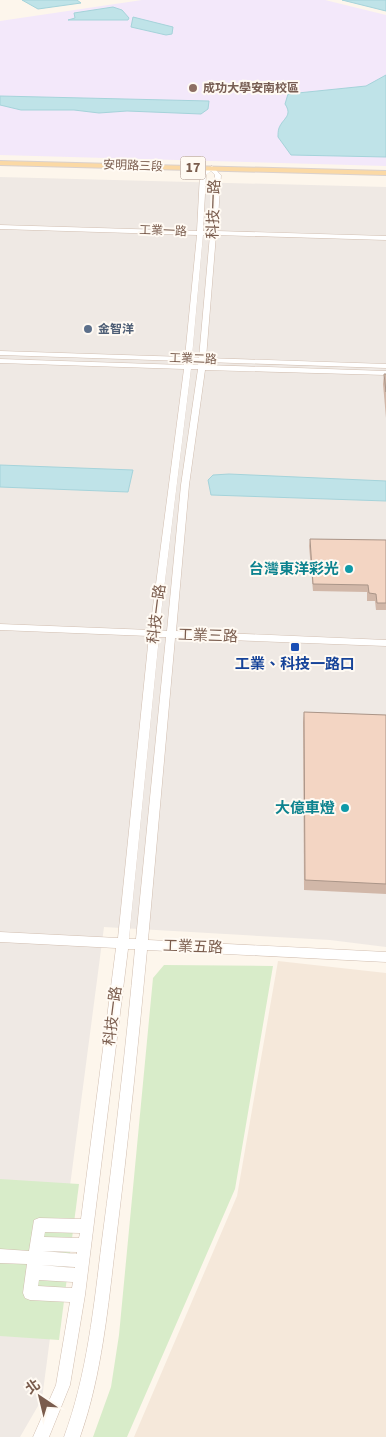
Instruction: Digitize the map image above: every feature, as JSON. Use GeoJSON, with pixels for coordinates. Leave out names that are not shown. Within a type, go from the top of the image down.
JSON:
{"type":"FeatureCollection","features":[{"type":"Feature","properties":{"kind":"main road","name":"安明路三段"},"geometry":{"type":"LineString","coordinates":[[0,163],[386,173]]}},
{"type":"Feature","properties":{"kind":"main road","name":"安明路三段"},"geometry":{"type":"LineString","coordinates":[[0,169],[386,179]]}},
{"type":"Feature","properties":{"kind":"street","name":"科技一路"},"geometry":{"type":"LineString","coordinates":[[42,1437],[63,1385],[81,1276],[123,943],[154,635],[187,363],[200,232],[203,174],[212,168],[218,175],[214,233],[202,363],[185,485],[126,1107],[101,1307],[83,1407],[72,1437]]}},
{"type":"Feature","properties":{"kind":"street","name":"工業一路"},"geometry":{"type":"LineString","coordinates":[[0,227],[386,238]]}},
{"type":"Feature","properties":{"kind":"street","name":"工業二路"},"geometry":{"type":"LineString","coordinates":[[0,353],[187,363]]}},
{"type":"Feature","properties":{"kind":"street","name":"工業二路"},"geometry":{"type":"LineString","coordinates":[[0,361],[386,366]]}},
{"type":"Feature","properties":{"kind":"street","name":"工業二路"},"geometry":{"type":"LineString","coordinates":[[202,363],[386,373]]}},
{"type":"Feature","properties":{"kind":"street","name":"工業三路"},"geometry":{"type":"LineString","coordinates":[[0,627],[154,635],[386,643]]}},
{"type":"Feature","properties":{"kind":"street","name":"工業五路"},"geometry":{"type":"LineString","coordinates":[[0,937],[123,943],[141,946],[294,951],[386,957]]}},
{"type":"Feature","properties":{"kind":"street"},"geometry":{"type":"LineString","coordinates":[[78,1295],[30,1292],[39,1225],[87,1226]]}},
{"type":"Feature","properties":{"kind":"street"},"geometry":{"type":"LineString","coordinates":[[35,1258],[85,1245]]}},
{"type":"Feature","properties":{"kind":"street"},"geometry":{"type":"LineString","coordinates":[[0,1256],[74,1260]]}},
{"type":"Feature","properties":{"kind":"street"},"geometry":{"type":"LineString","coordinates":[[35,1258],[81,1276]]}},
{"type":"Feature","properties":{"kind":"shaded area","name":"成功大學安南校區"},"geometry":{"type":"Polygon","coordinates":[[[142,0],[325,0],[386,15],[386,166],[0,155],[0,21],[142,0]]]}},
{"type":"Feature","properties":{"kind":"shaded area"},"geometry":{"type":"Polygon","coordinates":[[[0,177],[386,187],[386,947],[330,940],[104,927],[42,1399],[20,1437],[0,1437],[0,177]]]}},
{"type":"Feature","properties":{"kind":"shaded area"},"geometry":{"type":"Polygon","coordinates":[[[278,961],[386,973],[386,1437],[134,1437],[237,1196],[278,961]]]}},
{"type":"Feature","properties":{"kind":"green space"},"geometry":{"type":"Polygon","coordinates":[[[164,965],[273,966],[235,1189],[127,1437],[93,1437],[111,1387],[119,1335],[153,978],[164,965]]]}},
{"type":"Feature","properties":{"kind":"green space"},"geometry":{"type":"Polygon","coordinates":[[[0,1179],[79,1184],[59,1340],[0,1336],[0,1179]]]}},
{"type":"Feature","properties":{"kind":"water"},"geometry":{"type":"Polygon","coordinates":[[[22,0],[77,0],[81,3],[38,9],[22,0]]]}},
{"type":"Feature","properties":{"kind":"water"},"geometry":{"type":"Polygon","coordinates":[[[342,0],[386,0],[386,11],[342,0]]]}},
{"type":"Feature","properties":{"kind":"water"},"geometry":{"type":"Polygon","coordinates":[[[113,7],[122,10],[129,18],[128,20],[68,20],[75,18],[74,13],[113,7]]]}},
{"type":"Feature","properties":{"kind":"water"},"geometry":{"type":"Polygon","coordinates":[[[133,17],[173,27],[172,34],[166,35],[131,27],[133,17]]]}},
{"type":"Feature","properties":{"kind":"water"},"geometry":{"type":"Polygon","coordinates":[[[386,75],[386,157],[291,155],[278,137],[279,128],[288,114],[285,104],[288,94],[366,86],[386,75]]]}},
{"type":"Feature","properties":{"kind":"water"},"geometry":{"type":"Polygon","coordinates":[[[0,96],[209,101],[208,109],[201,114],[127,111],[99,113],[74,110],[21,110],[0,105],[0,96]]]}},
{"type":"Feature","properties":{"kind":"water"},"geometry":{"type":"Polygon","coordinates":[[[0,465],[133,470],[128,492],[0,487],[0,465]]]}},
{"type":"Feature","properties":{"kind":"water"},"geometry":{"type":"Polygon","coordinates":[[[229,474],[386,481],[386,501],[211,495],[208,480],[213,475],[229,474]]]}},
{"type":"Feature","properties":{"kind":"building"},"geometry":{"type":"Polygon","coordinates":[[[384,374],[386,374],[386,392],[384,374]]]}},
{"type":"Feature","properties":{"kind":"building","name":"台灣東洋彩光"},"geometry":{"type":"Polygon","coordinates":[[[310,539],[386,540],[386,603],[377,603],[376,594],[369,593],[368,585],[313,584],[310,539]]]}},
{"type":"Feature","properties":{"kind":"building","name":"大億車燈"},"geometry":{"type":"Polygon","coordinates":[[[304,712],[386,715],[386,884],[305,880],[304,712]]]}},
{"type":"Feature","properties":{"kind":"place","name":"成功大學安南校區"},"geometry":{"type":"Point","coordinates":[193,88]}},
{"type":"Feature","properties":{"kind":"place","name":"金智洋"},"geometry":{"type":"Point","coordinates":[88,329]}},
{"type":"Feature","properties":{"kind":"place","name":"台灣東洋彩光"},"geometry":{"type":"Point","coordinates":[349,569]}},
{"type":"Feature","properties":{"kind":"place","name":"工業、科技一路口"},"geometry":{"type":"Point","coordinates":[295,647]}},
{"type":"Feature","properties":{"kind":"place","name":"大億車燈"},"geometry":{"type":"Point","coordinates":[345,808]}}]}
